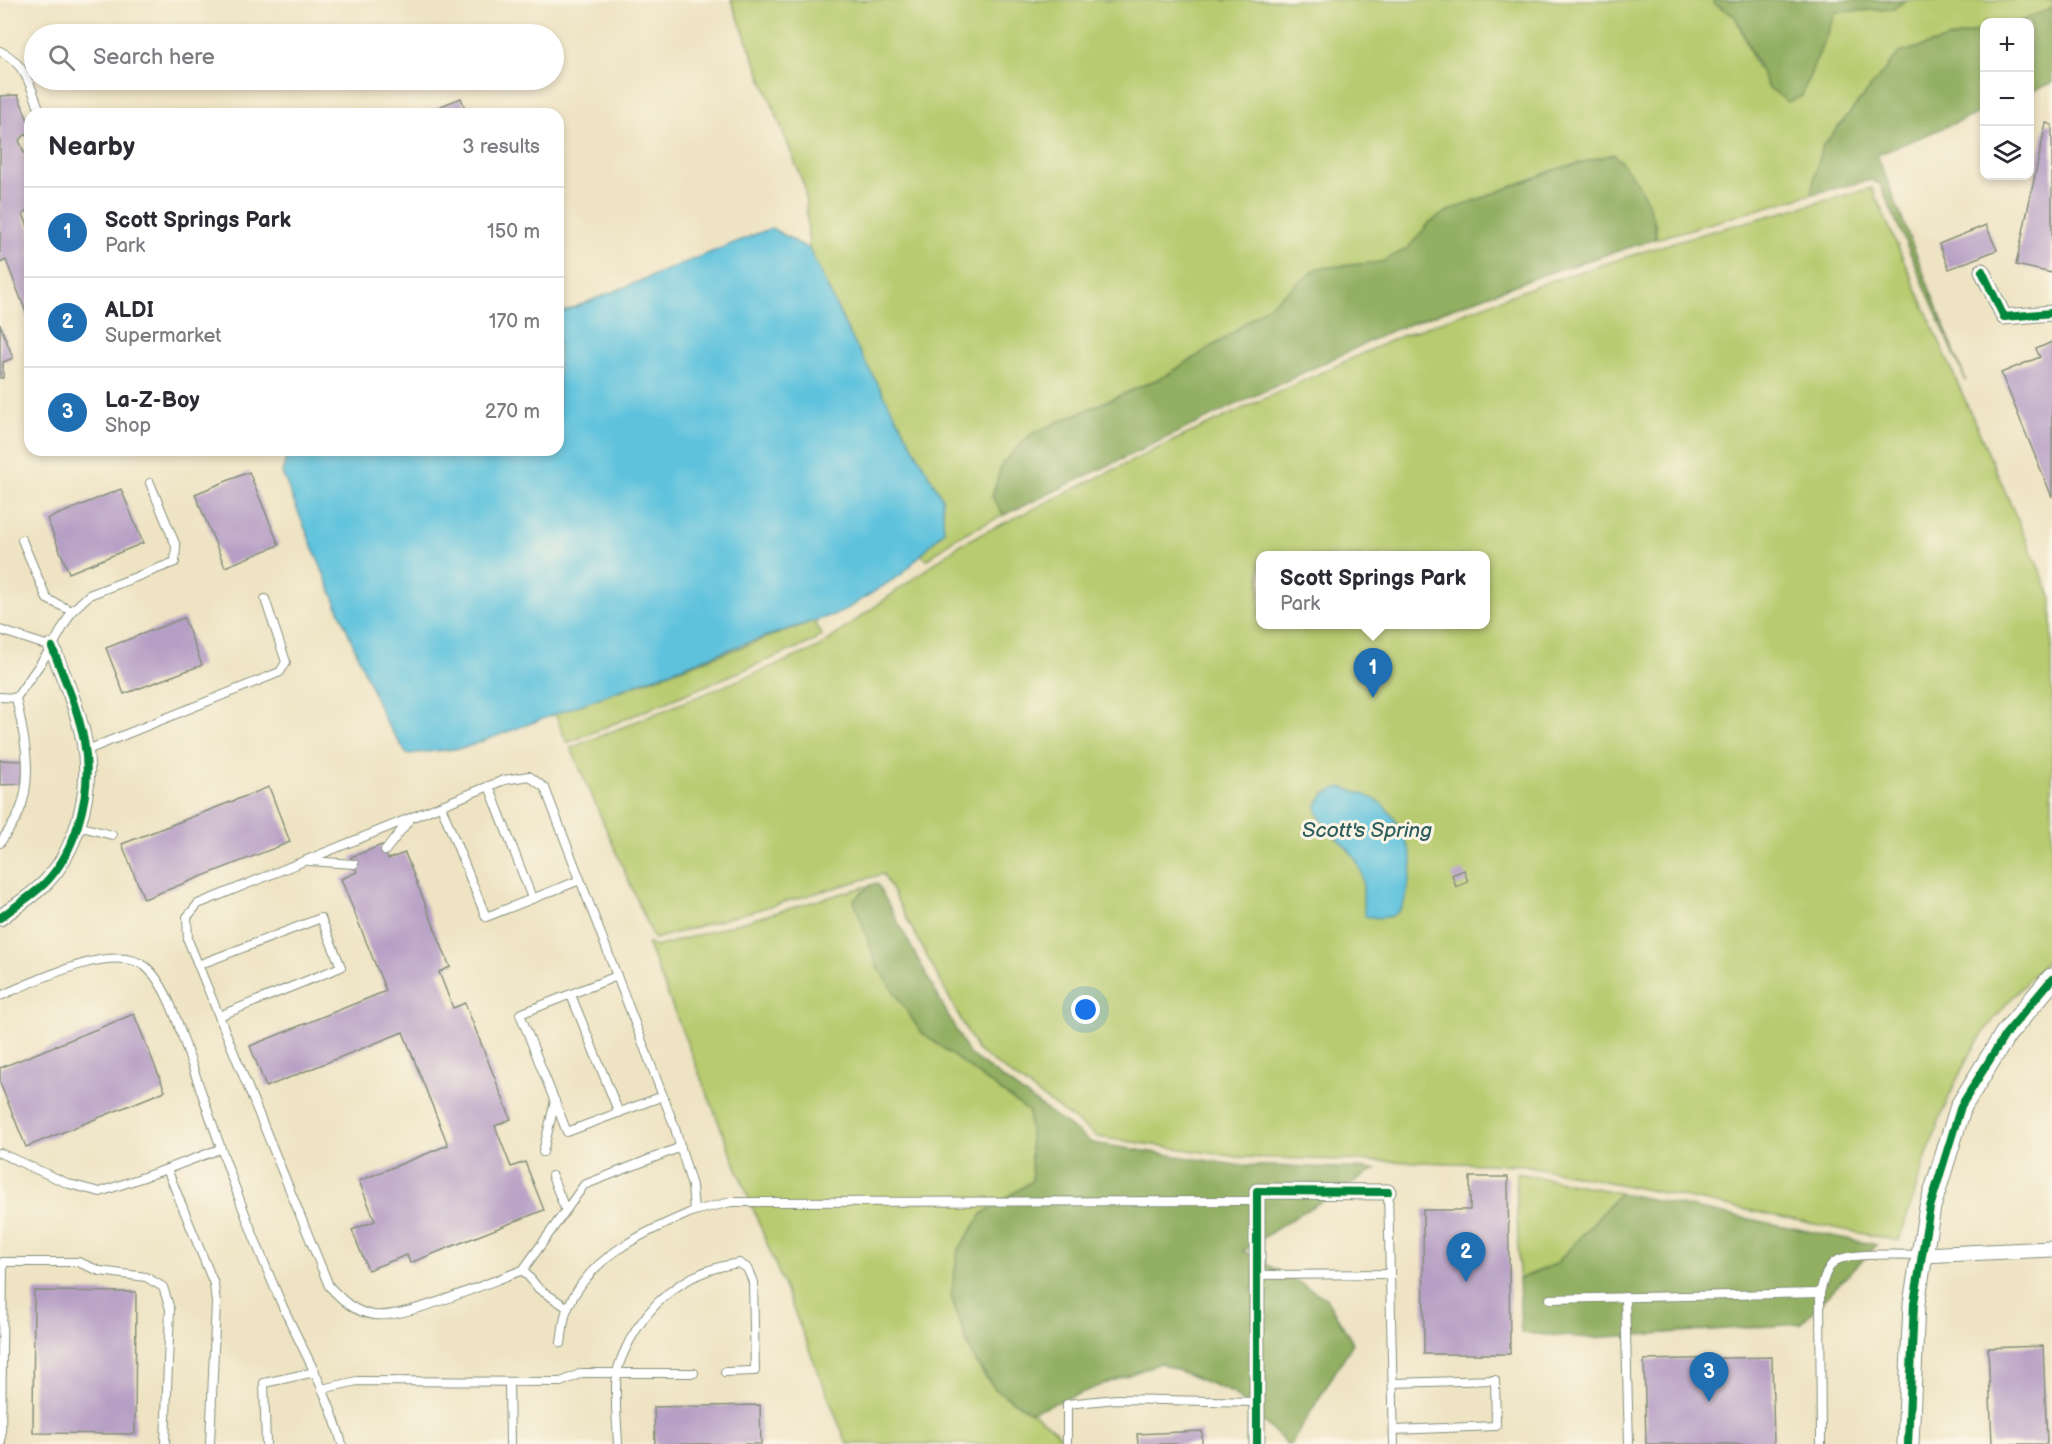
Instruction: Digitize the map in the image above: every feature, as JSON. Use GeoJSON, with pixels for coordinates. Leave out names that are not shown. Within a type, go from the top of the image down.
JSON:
{"type":"FeatureCollection","features":[{"type":"Feature","properties":{"kind":"street"},"geometry":{"type":"LineString","coordinates":[[1982,271],[2004,317],[2052,313]]}},
{"type":"Feature","properties":{"kind":"street"},"geometry":{"type":"LineString","coordinates":[[0,918],[47,881],[72,844],[87,796],[87,750],[78,714],[52,647]]}},
{"type":"Feature","properties":{"kind":"street"},"geometry":{"type":"LineString","coordinates":[[1908,1444],[1914,1302],[1930,1207],[1961,1106],[2005,1035],[2052,980]]}},
{"type":"Feature","properties":{"kind":"street"},"geometry":{"type":"LineString","coordinates":[[1257,1444],[1257,1191],[1388,1192]]}},
{"type":"Feature","properties":{"kind":"street"},"geometry":{"type":"LineString","coordinates":[[1922,1255],[2052,1249]]}},
{"type":"Feature","properties":{"kind":"lane"},"geometry":{"type":"LineString","coordinates":[[0,51],[17,62],[24,72]]}},
{"type":"Feature","properties":{"kind":"lane"},"geometry":{"type":"LineString","coordinates":[[31,90],[39,108]]}},
{"type":"Feature","properties":{"kind":"lane"},"geometry":{"type":"LineString","coordinates":[[0,843],[19,814],[27,777],[24,732],[16,698],[52,647],[72,611],[89,595],[176,562],[176,546],[150,483]]}},
{"type":"Feature","properties":{"kind":"lane"},"geometry":{"type":"LineString","coordinates":[[22,540],[47,599],[72,611]]}},
{"type":"Feature","properties":{"kind":"lane"},"geometry":{"type":"LineString","coordinates":[[87,750],[280,672],[286,662],[265,599]]}},
{"type":"Feature","properties":{"kind":"lane"},"geometry":{"type":"LineString","coordinates":[[0,630],[52,647]]}},
{"type":"Feature","properties":{"kind":"lane"},"geometry":{"type":"LineString","coordinates":[[0,697],[16,698]]}},
{"type":"Feature","properties":{"kind":"lane"},"geometry":{"type":"LineString","coordinates":[[681,1147],[584,1185],[523,1270],[396,1315],[373,1315],[347,1305],[329,1286],[188,940],[187,916],[198,904],[489,786],[529,776],[544,788],[663,1096],[681,1147],[692,1186],[694,1211]]}},
{"type":"Feature","properties":{"kind":"lane"},"geometry":{"type":"LineString","coordinates":[[489,786],[532,898]]}},
{"type":"Feature","properties":{"kind":"lane"},"geometry":{"type":"LineString","coordinates":[[441,806],[486,917],[580,880]]}},
{"type":"Feature","properties":{"kind":"lane"},"geometry":{"type":"LineString","coordinates":[[385,851],[411,818]]}},
{"type":"Feature","properties":{"kind":"lane"},"geometry":{"type":"LineString","coordinates":[[78,826],[112,835]]}},
{"type":"Feature","properties":{"kind":"lane"},"geometry":{"type":"LineString","coordinates":[[305,861],[354,864]]}},
{"type":"Feature","properties":{"kind":"lane"},"geometry":{"type":"LineString","coordinates":[[198,965],[321,918],[341,967],[219,1016]]}},
{"type":"Feature","properties":{"kind":"lane"},"geometry":{"type":"LineString","coordinates":[[0,996],[44,978],[110,958],[127,959],[146,967],[162,988],[175,1017],[220,1149],[283,1306],[335,1418],[342,1444]]}},
{"type":"Feature","properties":{"kind":"lane"},"geometry":{"type":"LineString","coordinates":[[617,976],[520,1014],[567,1132],[663,1096]]}},
{"type":"Feature","properties":{"kind":"lane"},"geometry":{"type":"LineString","coordinates":[[571,995],[619,1113]]}},
{"type":"Feature","properties":{"kind":"lane"},"geometry":{"type":"LineString","coordinates":[[543,1152],[555,1101]]}},
{"type":"Feature","properties":{"kind":"lane"},"geometry":{"type":"LineString","coordinates":[[0,1153],[69,1184],[100,1192],[220,1149]]}},
{"type":"Feature","properties":{"kind":"lane"},"geometry":{"type":"LineString","coordinates":[[167,1169],[214,1284],[216,1303],[210,1444]]}},
{"type":"Feature","properties":{"kind":"lane"},"geometry":{"type":"LineString","coordinates":[[552,1176],[565,1209]]}},
{"type":"Feature","properties":{"kind":"lane"},"geometry":{"type":"LineString","coordinates":[[1388,1192],[1394,1444]]}},
{"type":"Feature","properties":{"kind":"lane"},"geometry":{"type":"LineString","coordinates":[[561,1344],[567,1308],[596,1265],[637,1237],[694,1211],[731,1202],[1257,1201]]}},
{"type":"Feature","properties":{"kind":"lane"},"geometry":{"type":"LineString","coordinates":[[1821,1444],[1820,1293],[1825,1274],[1834,1261],[1848,1256],[1922,1255]]}},
{"type":"Feature","properties":{"kind":"lane"},"geometry":{"type":"LineString","coordinates":[[1,1444],[3,1262],[78,1262],[100,1271],[146,1276],[163,1287],[170,1309],[165,1444]]}},
{"type":"Feature","properties":{"kind":"lane"},"geometry":{"type":"LineString","coordinates":[[618,1444],[617,1373],[626,1347],[645,1313],[674,1287],[700,1273],[739,1263],[747,1268],[753,1282],[755,1371],[725,1372]]}},
{"type":"Feature","properties":{"kind":"lane"},"geometry":{"type":"LineString","coordinates":[[523,1270],[539,1289],[567,1308]]}},
{"type":"Feature","properties":{"kind":"lane"},"geometry":{"type":"LineString","coordinates":[[1257,1275],[1390,1274]]}},
{"type":"Feature","properties":{"kind":"lane"},"geometry":{"type":"LineString","coordinates":[[1550,1299],[1820,1293]]}},
{"type":"Feature","properties":{"kind":"lane"},"geometry":{"type":"LineString","coordinates":[[1625,1297],[1629,1444]]}},
{"type":"Feature","properties":{"kind":"lane"},"geometry":{"type":"LineString","coordinates":[[266,1444],[264,1383],[315,1372]]}},
{"type":"Feature","properties":{"kind":"lane"},"geometry":{"type":"LineString","coordinates":[[322,1389],[357,1381],[561,1382],[582,1373],[694,1373]]}},
{"type":"Feature","properties":{"kind":"lane"},"geometry":{"type":"LineString","coordinates":[[1393,1383],[1495,1380],[1496,1426],[1394,1430]]}},
{"type":"Feature","properties":{"kind":"lane"},"geometry":{"type":"LineString","coordinates":[[509,1382],[510,1444]]}},
{"type":"Feature","properties":{"kind":"lane"},"geometry":{"type":"LineString","coordinates":[[1067,1444],[1067,1404],[1116,1399],[1257,1402]]}},
{"type":"Feature","properties":{"kind":"green space"},"geometry":{"type":"Polygon","coordinates":[[[731,0],[1714,0],[1714,3],[1735,16],[1756,66],[1801,97],[1836,12],[1893,9],[1906,0],[2052,0],[2052,8],[2032,18],[1980,18],[1980,30],[1899,53],[1822,147],[1812,194],[1656,239],[1656,224],[1614,154],[1557,169],[1446,212],[1430,222],[1409,248],[1382,262],[1318,269],[1224,339],[1167,375],[1031,434],[1002,464],[992,497],[1004,515],[957,537],[927,560],[921,554],[944,531],[809,249],[805,188],[731,0]]]}},
{"type":"Feature","properties":{"kind":"green space"},"geometry":{"type":"Polygon","coordinates":[[[1714,0],[1906,0],[1893,9],[1836,12],[1801,97],[1788,102],[1768,87],[1735,16],[1713,3],[1714,0]]]}},
{"type":"Feature","properties":{"kind":"green space"},"geometry":{"type":"Polygon","coordinates":[[[2052,8],[2052,83],[2034,90],[2034,18],[2028,18],[2052,8]]]}},
{"type":"Feature","properties":{"kind":"green space"},"geometry":{"type":"Polygon","coordinates":[[[1980,30],[1980,113],[1877,155],[1966,381],[1880,184],[1870,180],[1812,194],[1811,192],[1822,147],[1899,53],[1980,30]]]}},
{"type":"Feature","properties":{"kind":"green space"},"geometry":{"type":"Polygon","coordinates":[[[1614,154],[1630,172],[1643,193],[1652,215],[1656,239],[1542,275],[1391,331],[1004,515],[992,497],[1002,464],[1031,434],[1167,375],[1224,339],[1318,268],[1382,262],[1408,248],[1430,222],[1446,212],[1557,169],[1614,154]]]}},
{"type":"Feature","properties":{"kind":"green space"},"geometry":{"type":"Polygon","coordinates":[[[1872,188],[2052,598],[2052,955],[2010,1000],[1973,1049],[1940,1119],[1899,1241],[1525,1165],[1238,1157],[1098,1137],[977,1050],[883,874],[654,939],[571,748],[818,648],[961,544],[1175,440],[1394,339],[1544,283],[1687,238],[1872,188]]]}},
{"type":"Feature","properties":{"kind":"green space"},"geometry":{"type":"Polygon","coordinates":[[[814,621],[822,635],[814,641],[567,743],[555,714],[814,621]]]}},
{"type":"Feature","properties":{"kind":"green space"},"geometry":{"type":"Polygon","coordinates":[[[877,883],[969,1054],[1092,1143],[1236,1165],[1376,1169],[1293,1218],[1243,1251],[1326,1298],[1353,1343],[1291,1444],[1287,1444],[1233,1393],[1160,1363],[1031,1412],[995,1389],[973,1357],[951,1296],[958,1250],[983,1213],[1032,1181],[1029,1112],[921,1032],[877,966],[854,900],[871,885],[877,883]]]}},
{"type":"Feature","properties":{"kind":"green space"},"geometry":{"type":"Polygon","coordinates":[[[871,885],[854,900],[877,966],[921,1032],[1029,1112],[1032,1181],[983,1213],[951,1296],[973,1358],[987,1380],[1004,1395],[1053,1428],[1065,1444],[847,1444],[647,943],[656,947],[871,885]]]}},
{"type":"Feature","properties":{"kind":"green space"},"geometry":{"type":"Polygon","coordinates":[[[1516,1173],[1620,1193],[1556,1264],[1519,1279],[1516,1173]]]}},
{"type":"Feature","properties":{"kind":"green space"},"geometry":{"type":"Polygon","coordinates":[[[1620,1193],[1877,1245],[1800,1324],[1591,1338],[1521,1333],[1519,1279],[1556,1264],[1620,1193]]]}},
{"type":"Feature","properties":{"kind":"water"},"geometry":{"type":"Polygon","coordinates":[[[771,228],[809,249],[848,331],[942,498],[944,531],[902,574],[842,612],[749,642],[464,748],[407,754],[385,721],[282,473],[286,456],[564,456],[564,312],[771,228]]]}},
{"type":"Feature","properties":{"kind":"water","name":"Scott's Spring"},"geometry":{"type":"Polygon","coordinates":[[[1340,787],[1364,794],[1386,808],[1406,841],[1412,862],[1408,891],[1402,907],[1392,916],[1376,918],[1365,916],[1363,878],[1359,866],[1349,850],[1323,823],[1319,815],[1316,806],[1324,794],[1340,787]]]}},
{"type":"Feature","properties":{"kind":"building"},"geometry":{"type":"Polygon","coordinates":[[[18,95],[24,110],[24,136],[19,140],[24,152],[24,307],[6,260],[0,263],[0,96],[18,95]]]}},
{"type":"Feature","properties":{"kind":"building"},"geometry":{"type":"Polygon","coordinates":[[[461,98],[465,108],[436,108],[461,98]]]}},
{"type":"Feature","properties":{"kind":"building"},"geometry":{"type":"Polygon","coordinates":[[[2046,123],[2052,125],[2052,273],[2016,265],[2046,123]]]}},
{"type":"Feature","properties":{"kind":"building"},"geometry":{"type":"Polygon","coordinates":[[[1986,225],[1997,250],[1949,269],[1939,244],[1986,225]]]}},
{"type":"Feature","properties":{"kind":"building"},"geometry":{"type":"Polygon","coordinates":[[[0,324],[13,358],[3,362],[3,378],[0,378],[0,324]]]}},
{"type":"Feature","properties":{"kind":"building"},"geometry":{"type":"Polygon","coordinates":[[[2052,342],[2052,497],[2001,373],[2040,357],[2036,349],[2052,342]]]}},
{"type":"Feature","properties":{"kind":"building"},"geometry":{"type":"Polygon","coordinates":[[[249,472],[279,545],[225,567],[195,494],[249,472]]]}},
{"type":"Feature","properties":{"kind":"building"},"geometry":{"type":"Polygon","coordinates":[[[121,489],[143,543],[69,573],[47,519],[121,489]]]}},
{"type":"Feature","properties":{"kind":"building"},"geometry":{"type":"Polygon","coordinates":[[[184,618],[202,665],[124,694],[106,648],[184,618]]]}},
{"type":"Feature","properties":{"kind":"building"},"geometry":{"type":"Polygon","coordinates":[[[0,760],[23,761],[22,784],[0,785],[0,760]]]}},
{"type":"Feature","properties":{"kind":"building"},"geometry":{"type":"Polygon","coordinates":[[[269,787],[290,842],[144,899],[122,844],[269,787]]]}},
{"type":"Feature","properties":{"kind":"building"},"geometry":{"type":"Polygon","coordinates":[[[382,845],[388,859],[405,853],[450,967],[439,972],[453,1008],[465,1003],[511,1119],[495,1126],[511,1167],[525,1162],[544,1210],[410,1263],[407,1255],[368,1270],[352,1230],[375,1221],[359,1181],[448,1145],[403,1032],[266,1087],[250,1046],[386,991],[341,879],[357,872],[351,857],[382,845]]]}},
{"type":"Feature","properties":{"kind":"building"},"geometry":{"type":"Polygon","coordinates":[[[1464,870],[1468,882],[1456,887],[1452,875],[1464,870]]]}},
{"type":"Feature","properties":{"kind":"building"},"geometry":{"type":"Polygon","coordinates":[[[134,1014],[165,1091],[26,1147],[0,1083],[0,1068],[134,1014]]]}},
{"type":"Feature","properties":{"kind":"building"},"geometry":{"type":"Polygon","coordinates":[[[1470,1177],[1508,1177],[1510,1354],[1424,1354],[1423,1210],[1470,1210],[1470,1177]]]}},
{"type":"Feature","properties":{"kind":"building"},"geometry":{"type":"Polygon","coordinates":[[[34,1291],[136,1292],[135,1434],[33,1433],[34,1291]]]}},
{"type":"Feature","properties":{"kind":"building"},"geometry":{"type":"Polygon","coordinates":[[[2043,1346],[2047,1444],[1992,1444],[1988,1348],[2043,1346]]]}},
{"type":"Feature","properties":{"kind":"building"},"geometry":{"type":"Polygon","coordinates":[[[1772,1357],[1774,1444],[1646,1444],[1644,1360],[1772,1357]]]}},
{"type":"Feature","properties":{"kind":"building"},"geometry":{"type":"Polygon","coordinates":[[[760,1405],[761,1444],[655,1444],[654,1407],[760,1405]]]}},
{"type":"Feature","properties":{"kind":"building"},"geometry":{"type":"Polygon","coordinates":[[[1202,1431],[1202,1444],[1138,1444],[1137,1434],[1202,1431]]]}},
{"type":"Feature","properties":{"kind":"cycle path"},"geometry":{"type":"LineString","coordinates":[[1982,271],[2004,317],[2052,313]]}},
{"type":"Feature","properties":{"kind":"cycle path"},"geometry":{"type":"LineString","coordinates":[[0,918],[36,891],[57,869],[73,840],[84,800],[87,777],[83,734],[70,692],[52,647]]}},
{"type":"Feature","properties":{"kind":"cycle path"},"geometry":{"type":"LineString","coordinates":[[1908,1444],[1914,1303],[1930,1207],[1961,1106],[2005,1035],[2052,979]]}},
{"type":"Feature","properties":{"kind":"cycle path"},"geometry":{"type":"LineString","coordinates":[[1257,1444],[1257,1191],[1388,1192]]}},
{"type":"Feature","properties":{"kind":"place","name":"Scott Springs Park"},"geometry":{"type":"Point","coordinates":[1373,698]}},
{"type":"Feature","properties":{"kind":"place","name":"ALDI"},"geometry":{"type":"Point","coordinates":[1466,1282]}},
{"type":"Feature","properties":{"kind":"place","name":"La-Z-Boy"},"geometry":{"type":"Point","coordinates":[1709,1402]}}]}
